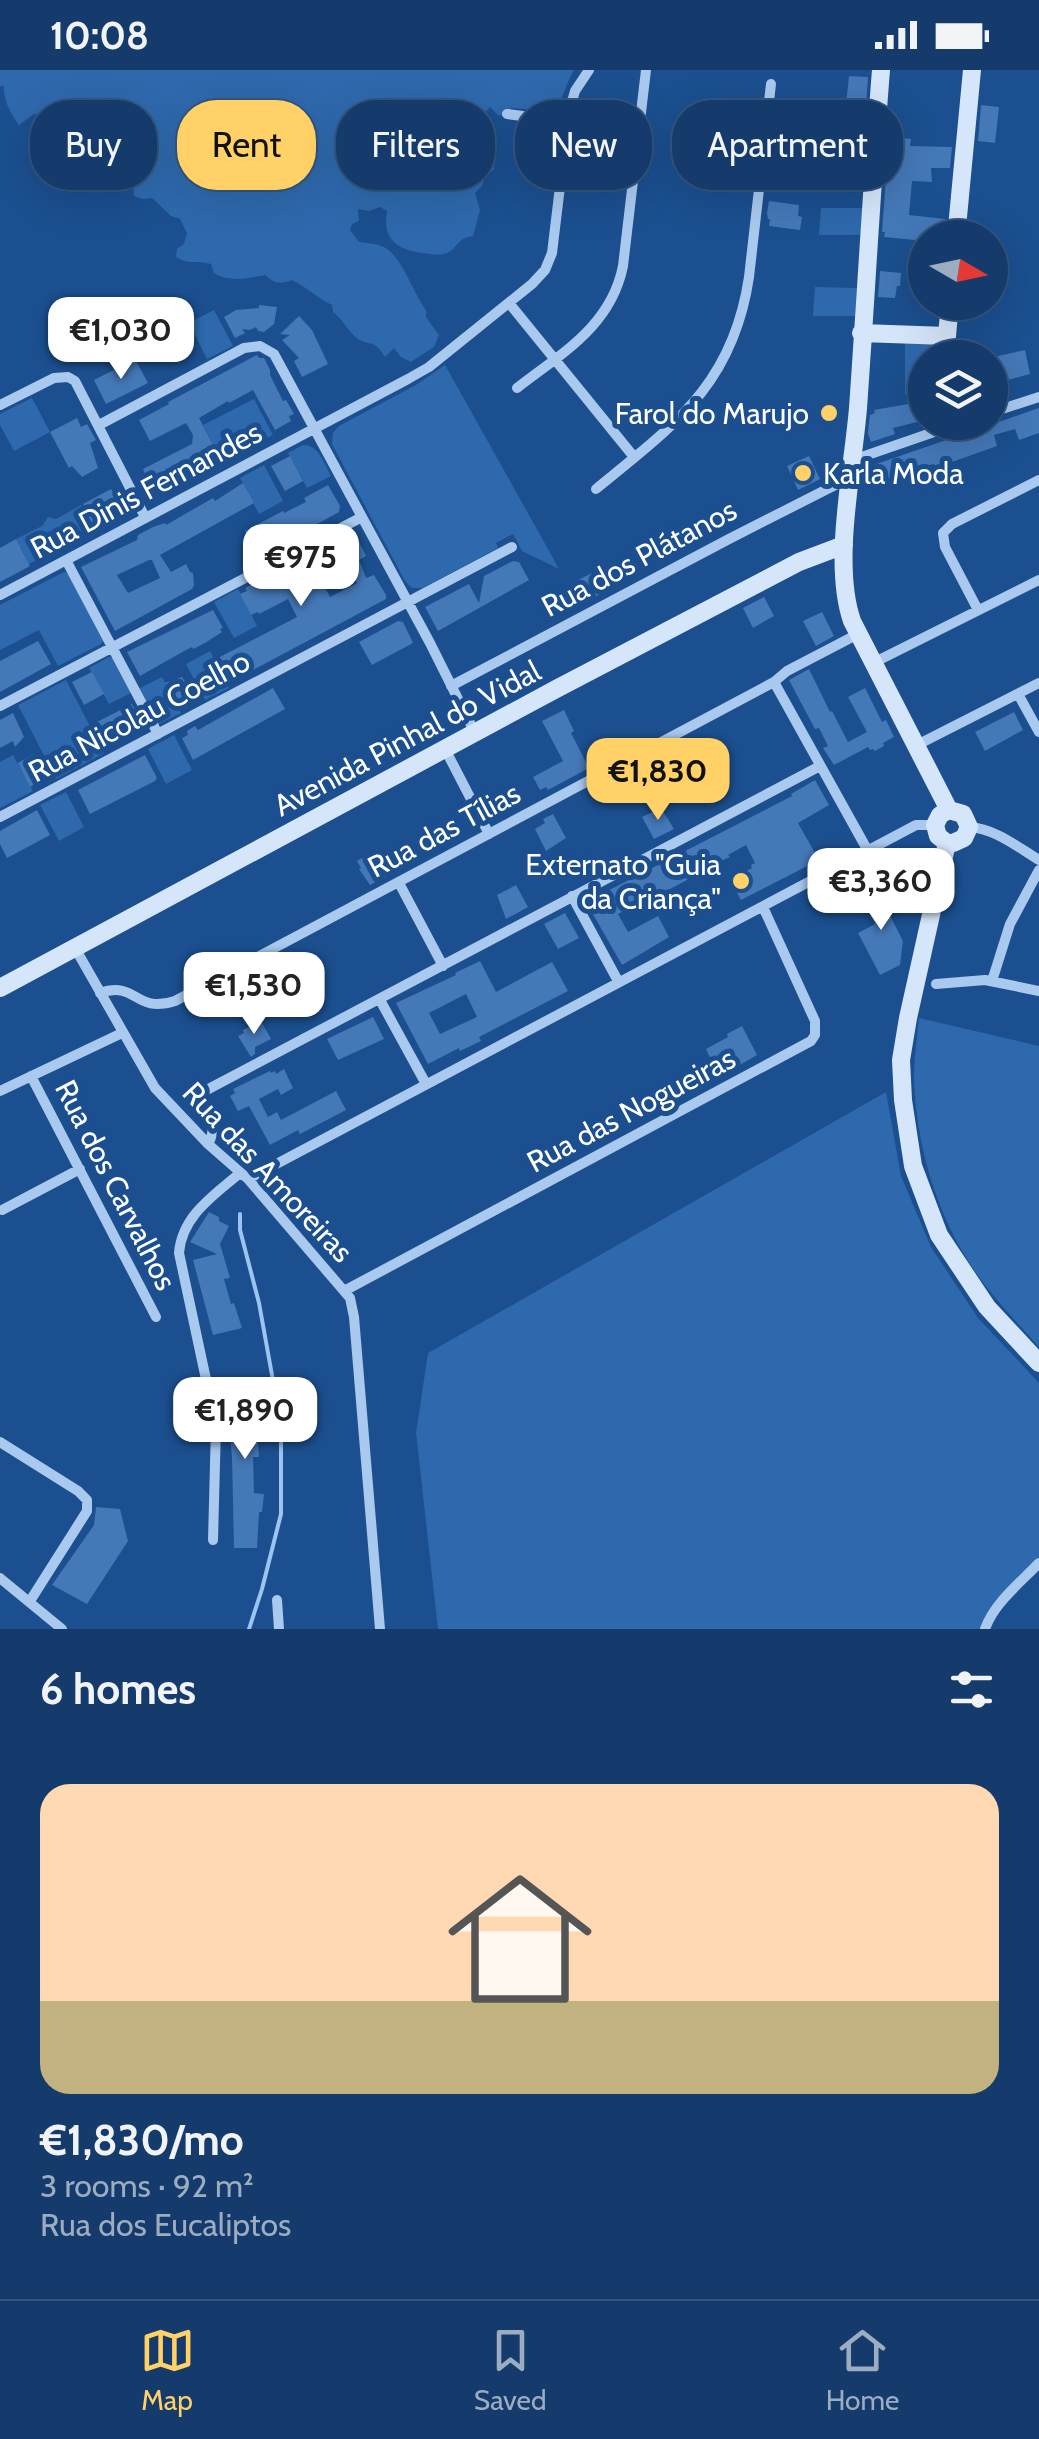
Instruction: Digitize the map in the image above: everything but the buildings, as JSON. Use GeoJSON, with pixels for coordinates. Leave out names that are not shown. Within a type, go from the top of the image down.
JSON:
{"type":"FeatureCollection","features":[{"type":"Feature","properties":{"kind":"street","name":"Rua Dinis Fernandes"},"geometry":{"type":"LineString","coordinates":[[573,100],[589,70]]}},
{"type":"Feature","properties":{"kind":"street"},"geometry":{"type":"LineString","coordinates":[[517,388],[603,316],[620,279],[646,70]]}},
{"type":"Feature","properties":{"kind":"street"},"geometry":{"type":"LineString","coordinates":[[881,70],[858,408],[844,545],[845,589],[858,634],[949,810]]}},
{"type":"Feature","properties":{"kind":"street"},"geometry":{"type":"LineString","coordinates":[[958,220],[972,70]]}},
{"type":"Feature","properties":{"kind":"street"},"geometry":{"type":"LineString","coordinates":[[596,489],[671,428],[701,396],[736,333],[748,288],[771,84]]}},
{"type":"Feature","properties":{"kind":"street"},"geometry":{"type":"LineString","coordinates":[[507,114],[515,115]]}},
{"type":"Feature","properties":{"kind":"street","name":"Rua Dinis Fernandes"},"geometry":{"type":"LineString","coordinates":[[0,595],[429,366],[540,277],[549,262],[558,190]]}},
{"type":"Feature","properties":{"kind":"street"},"geometry":{"type":"LineString","coordinates":[[509,302],[634,457]]}},
{"type":"Feature","properties":{"kind":"street"},"geometry":{"type":"LineString","coordinates":[[861,333],[947,336],[948,320]]}},
{"type":"Feature","properties":{"kind":"street"},"geometry":{"type":"LineString","coordinates":[[99,425],[252,345],[274,354],[475,733]]}},
{"type":"Feature","properties":{"kind":"street"},"geometry":{"type":"LineString","coordinates":[[0,405],[54,378],[68,377],[78,386],[146,518]]}},
{"type":"Feature","properties":{"kind":"street"},"geometry":{"type":"LineString","coordinates":[[1008,408],[1039,397]]}},
{"type":"Feature","properties":{"kind":"street","name":"Rua dos Plátanos"},"geometry":{"type":"LineString","coordinates":[[451,686],[852,469],[921,440]]}},
{"type":"Feature","properties":{"kind":"street"},"geometry":{"type":"LineString","coordinates":[[978,610],[945,547],[943,533],[952,524],[1039,480]]}},
{"type":"Feature","properties":{"kind":"street"},"geometry":{"type":"LineString","coordinates":[[0,706],[362,516]]}},
{"type":"Feature","properties":{"kind":"street","name":"Avenida Pinhal do Vidal"},"geometry":{"type":"LineString","coordinates":[[0,988],[799,562],[844,545]]}},
{"type":"Feature","properties":{"kind":"street","name":"Rua Nicolau Coelho"},"geometry":{"type":"LineString","coordinates":[[0,817],[512,547]]}},
{"type":"Feature","properties":{"kind":"street"},"geometry":{"type":"LineString","coordinates":[[66,560],[158,734]]}},
{"type":"Feature","properties":{"kind":"street"},"geometry":{"type":"LineString","coordinates":[[874,662],[1039,580]]}},
{"type":"Feature","properties":{"kind":"street","name":"Rua das Tílias"},"geometry":{"type":"LineString","coordinates":[[100,993],[118,988],[148,1004],[165,1004],[398,883],[858,634]]}},
{"type":"Feature","properties":{"kind":"street"},"geometry":{"type":"LineString","coordinates":[[774,682],[868,851]]}},
{"type":"Feature","properties":{"kind":"street"},"geometry":{"type":"LineString","coordinates":[[917,746],[1039,683]]}},
{"type":"Feature","properties":{"kind":"street"},"geometry":{"type":"LineString","coordinates":[[1018,694],[1039,732]]}},
{"type":"Feature","properties":{"kind":"street"},"geometry":{"type":"LineString","coordinates":[[444,749],[489,834]]}},
{"type":"Feature","properties":{"kind":"street"},"geometry":{"type":"LineString","coordinates":[[208,1144],[214,1122],[200,1094],[820,766]]}},
{"type":"Feature","properties":{"kind":"street"},"geometry":{"type":"LineString","coordinates":[[949,810],[963,814],[968,827],[964,838],[954,843],[938,836],[935,825],[940,815],[949,810]]}},
{"type":"Feature","properties":{"kind":"street"},"geometry":{"type":"LineString","coordinates":[[213,1540],[216,1426],[180,1265],[180,1242],[185,1225],[194,1214],[244,1176],[917,825],[935,825]]}},
{"type":"Feature","properties":{"kind":"street"},"geometry":{"type":"LineString","coordinates":[[968,827],[995,833],[1039,860]]}},
{"type":"Feature","properties":{"kind":"street"},"geometry":{"type":"LineString","coordinates":[[948,843],[901,1060],[913,1166],[938,1235],[987,1307],[1039,1363]]}},
{"type":"Feature","properties":{"kind":"street"},"geometry":{"type":"LineString","coordinates":[[992,981],[1010,924],[1039,870]]}},
{"type":"Feature","properties":{"kind":"street"},"geometry":{"type":"LineString","coordinates":[[398,883],[443,966]]}},
{"type":"Feature","properties":{"kind":"street"},"geometry":{"type":"LineString","coordinates":[[572,896],[618,981]]}},
{"type":"Feature","properties":{"kind":"street","name":"Rua das Nogueiras"},"geometry":{"type":"LineString","coordinates":[[344,1291],[811,1041],[815,1021],[763,908]]}},
{"type":"Feature","properties":{"kind":"street","name":"Rua das Amoreiras"},"geometry":{"type":"LineString","coordinates":[[75,948],[155,1088],[244,1176],[350,1298],[380,1629]]}},
{"type":"Feature","properties":{"kind":"street"},"geometry":{"type":"LineString","coordinates":[[936,984],[992,981],[1039,991]]}},
{"type":"Feature","properties":{"kind":"street"},"geometry":{"type":"LineString","coordinates":[[380,1000],[426,1084]]}},
{"type":"Feature","properties":{"kind":"street"},"geometry":{"type":"LineString","coordinates":[[0,1091],[122,1032]]}},
{"type":"Feature","properties":{"kind":"street","name":"Rua dos Carvalhos"},"geometry":{"type":"LineString","coordinates":[[32,1076],[156,1317]]}},
{"type":"Feature","properties":{"kind":"street"},"geometry":{"type":"LineString","coordinates":[[2,1210],[80,1169]]}},
{"type":"Feature","properties":{"kind":"street"},"geometry":{"type":"LineString","coordinates":[[0,1442],[88,1500],[88,1512],[30,1602]]}},
{"type":"Feature","properties":{"kind":"street"},"geometry":{"type":"LineString","coordinates":[[985,1629],[1000,1604],[1039,1563]]}},
{"type":"Feature","properties":{"kind":"street"},"geometry":{"type":"LineString","coordinates":[[0,1578],[62,1629]]}},
{"type":"Feature","properties":{"kind":"street"},"geometry":{"type":"LineString","coordinates":[[276,1600],[279,1629]]}},
{"type":"Feature","properties":{"kind":"shaded area"},"geometry":{"type":"Polygon","coordinates":[[[0,70],[574,70],[560,100],[515,100],[509,117],[495,112],[495,100],[336,100],[336,190],[478,190],[475,193],[480,210],[473,236],[444,254],[399,246],[389,236],[387,211],[380,207],[358,209],[359,221],[352,224],[350,230],[359,242],[384,247],[396,258],[439,335],[434,347],[411,362],[394,348],[385,357],[374,345],[357,338],[333,312],[332,305],[292,280],[277,282],[265,275],[226,278],[214,273],[211,264],[176,257],[187,233],[180,219],[152,198],[134,196],[133,190],[157,190],[157,100],[30,100],[30,117],[19,125],[6,102],[4,86],[0,86],[0,70]]]}},
{"type":"Feature","properties":{"kind":"shaded area"},"geometry":{"type":"Polygon","coordinates":[[[821,208],[862,208],[861,235],[819,235],[821,208]]]}},
{"type":"Feature","properties":{"kind":"shaded area"},"geometry":{"type":"Polygon","coordinates":[[[815,287],[857,288],[855,316],[813,316],[815,287]]]}},
{"type":"Feature","properties":{"kind":"shaded area"},"geometry":{"type":"Polygon","coordinates":[[[214,310],[233,346],[207,359],[189,323],[214,310]]]}},
{"type":"Feature","properties":{"kind":"shaded area"},"geometry":{"type":"Polygon","coordinates":[[[905,343],[908,394],[905,395],[905,343]]]}},
{"type":"Feature","properties":{"kind":"shaded area"},"geometry":{"type":"Polygon","coordinates":[[[445,365],[559,569],[522,551],[513,534],[496,543],[498,548],[423,588],[412,588],[405,581],[332,444],[333,433],[445,365]]]}},
{"type":"Feature","properties":{"kind":"shaded area"},"geometry":{"type":"Polygon","coordinates":[[[32,398],[50,432],[14,451],[0,425],[0,414],[32,398]]]}},
{"type":"Feature","properties":{"kind":"shaded area"},"geometry":{"type":"Polygon","coordinates":[[[254,399],[273,435],[222,462],[203,425],[254,399]]]}},
{"type":"Feature","properties":{"kind":"shaded area"},"geometry":{"type":"Polygon","coordinates":[[[303,445],[317,451],[331,476],[307,488],[288,453],[303,445]]]}},
{"type":"Feature","properties":{"kind":"shaded area"},"geometry":{"type":"Polygon","coordinates":[[[264,465],[283,501],[259,514],[240,478],[264,465]]]}},
{"type":"Feature","properties":{"kind":"shaded area"},"geometry":{"type":"Polygon","coordinates":[[[81,505],[94,530],[29,564],[16,539],[42,526],[48,517],[56,519],[81,505]]]}},
{"type":"Feature","properties":{"kind":"shaded area"},"geometry":{"type":"Polygon","coordinates":[[[64,572],[103,641],[101,644],[58,666],[39,630],[0,650],[0,605],[64,572]]]}},
{"type":"Feature","properties":{"kind":"shaded area"},"geometry":{"type":"Polygon","coordinates":[[[238,589],[257,626],[234,638],[214,602],[238,589]]]}},
{"type":"Feature","properties":{"kind":"shaded area"},"geometry":{"type":"Polygon","coordinates":[[[210,651],[229,688],[205,700],[186,664],[210,651]]]}},
{"type":"Feature","properties":{"kind":"shaded area"},"geometry":{"type":"Polygon","coordinates":[[[114,658],[133,692],[109,704],[89,668],[114,658]]]}},
{"type":"Feature","properties":{"kind":"shaded area"},"geometry":{"type":"Polygon","coordinates":[[[162,677],[181,713],[157,725],[138,689],[162,677]]]}},
{"type":"Feature","properties":{"kind":"shaded area"},"geometry":{"type":"Polygon","coordinates":[[[66,680],[104,753],[56,779],[18,705],[66,680]]]}},
{"type":"Feature","properties":{"kind":"shaded area"},"geometry":{"type":"Polygon","coordinates":[[[174,735],[192,770],[166,784],[148,749],[174,735]]]}},
{"type":"Feature","properties":{"kind":"shaded area"},"geometry":{"type":"Polygon","coordinates":[[[13,755],[33,791],[0,808],[0,762],[13,755]]]}},
{"type":"Feature","properties":{"kind":"shaded area"},"geometry":{"type":"Polygon","coordinates":[[[66,792],[84,827],[59,841],[40,805],[66,792]]]}},
{"type":"Feature","properties":{"kind":"shaded area"},"geometry":{"type":"Polygon","coordinates":[[[919,1018],[1039,1046],[1039,1347],[971,1266],[934,1190],[916,1108],[914,1072],[919,1018]]]}},
{"type":"Feature","properties":{"kind":"shaded area"},"geometry":{"type":"Polygon","coordinates":[[[886,1092],[901,1176],[931,1247],[978,1318],[1039,1383],[1039,1565],[985,1629],[438,1629],[416,1433],[428,1353],[886,1092]]]}},
{"type":"Feature","properties":{"kind":"waterway"},"geometry":{"type":"LineString","coordinates":[[240,1214],[240,1230],[259,1303],[281,1425],[281,1514],[249,1629]]}},
{"type":"Feature","properties":{"kind":"place","name":"Farol do Marujo"},"geometry":{"type":"Point","coordinates":[829,413]}},
{"type":"Feature","properties":{"kind":"place","name":"Karla Moda"},"geometry":{"type":"Point","coordinates":[803,473]}},
{"type":"Feature","properties":{"kind":"place","name":"Externato \"Guia da Criança\""},"geometry":{"type":"Point","coordinates":[741,881]}}]}
